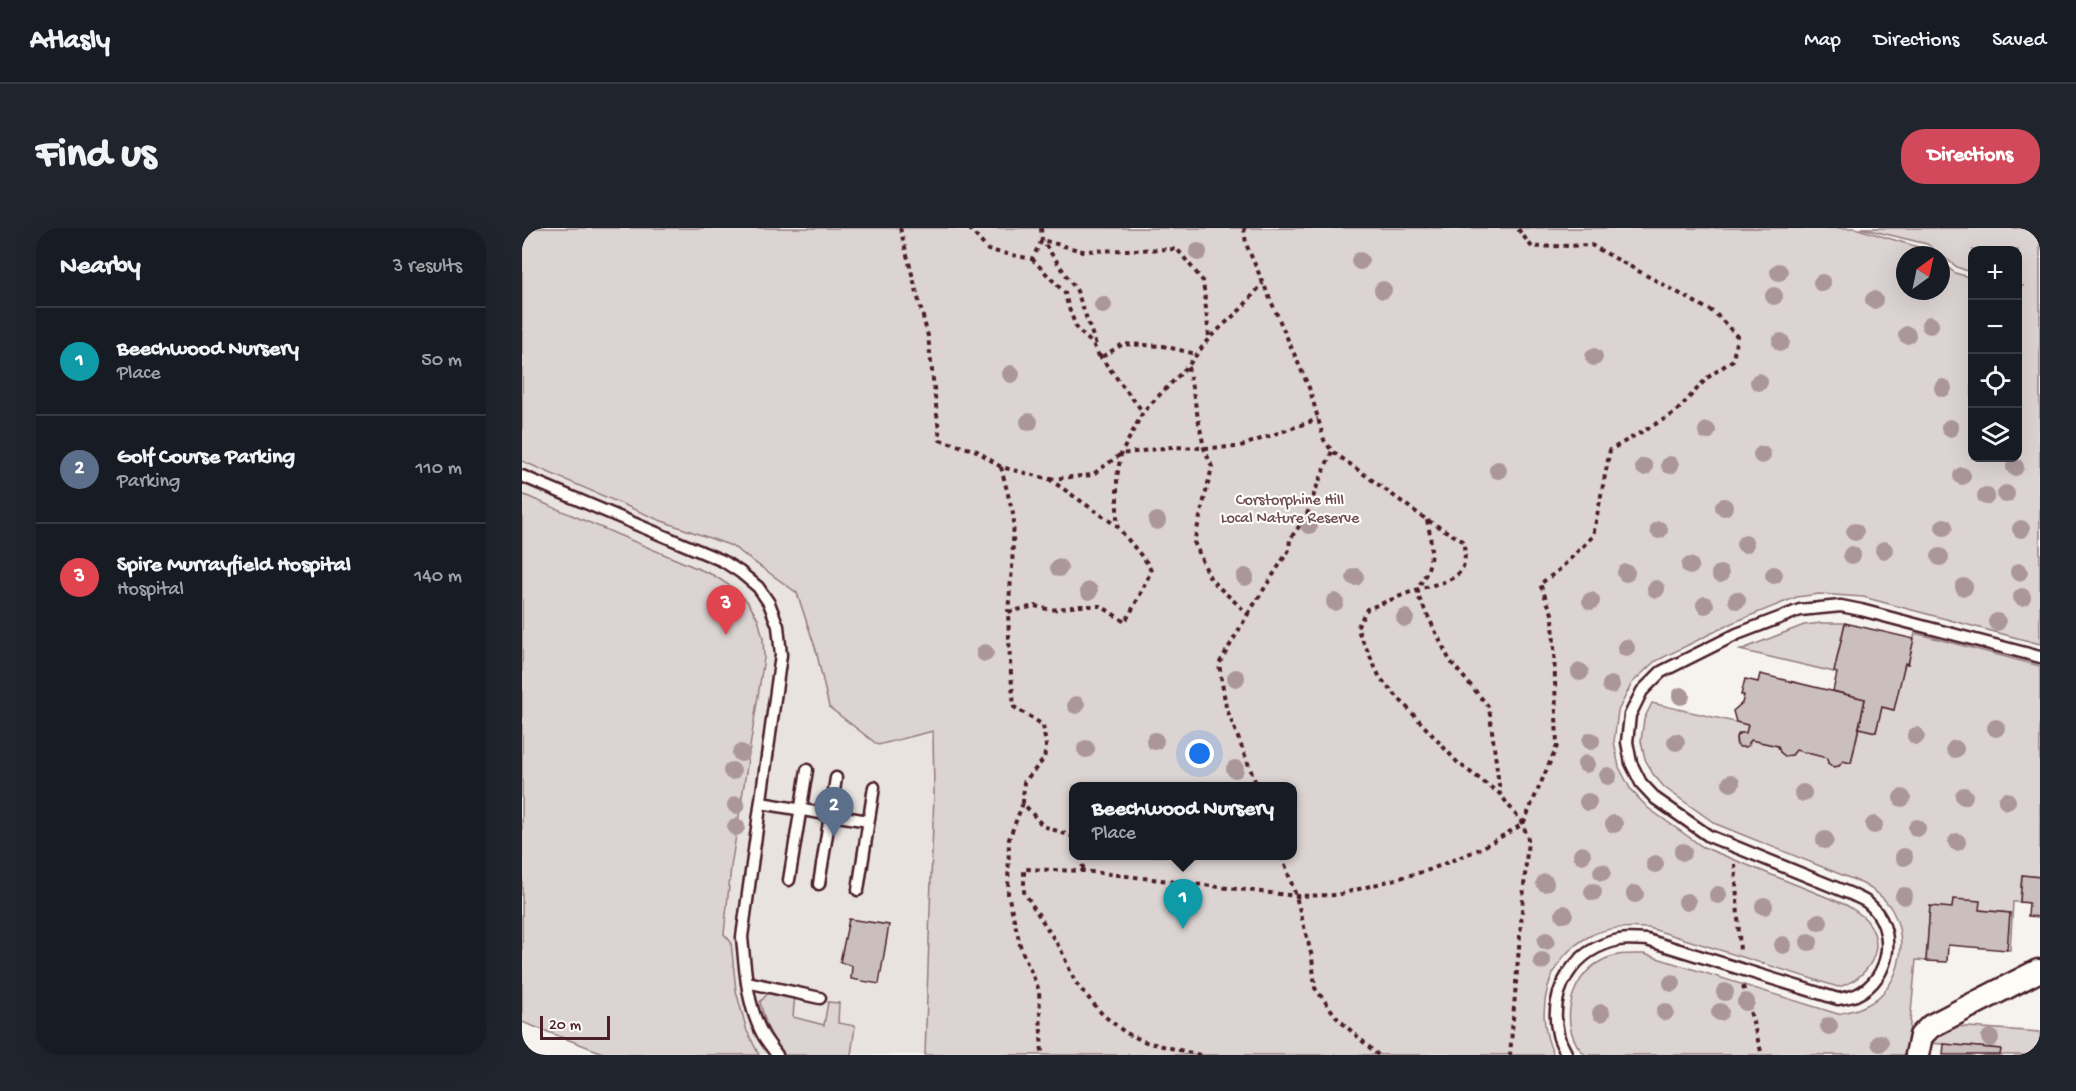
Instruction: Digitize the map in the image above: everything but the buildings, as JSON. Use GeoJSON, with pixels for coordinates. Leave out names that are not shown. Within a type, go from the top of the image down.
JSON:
{"type":"FeatureCollection","features":[{"type":"Feature","properties":{"kind":"street"},"geometry":{"type":"LineString","coordinates":[[1917,1055],[1921,1035],[1931,1026],[2038,971]]}},
{"type":"Feature","properties":{"kind":"lane"},"geometry":{"type":"LineString","coordinates":[[522,476],[723,561],[758,587],[768,603],[778,626],[782,655],[742,937],[751,1004],[763,1035],[777,1055]]}},
{"type":"Feature","properties":{"kind":"lane"},"geometry":{"type":"LineString","coordinates":[[1568,1055],[1558,1036],[1555,1010],[1561,985],[1575,963],[1596,947],[1621,939],[1647,940],[1838,999],[1856,995],[1871,985],[1882,970],[1887,952],[1887,933],[1880,916],[1867,903],[1851,894],[1709,836],[1656,799],[1641,783],[1631,763],[1627,742],[1630,715],[1642,691],[1661,672],[1737,634],[1800,610],[1841,606],[2040,657]]}},
{"type":"Feature","properties":{"kind":"lane"},"geometry":{"type":"LineString","coordinates":[[789,880],[807,770]]}},
{"type":"Feature","properties":{"kind":"lane"},"geometry":{"type":"LineString","coordinates":[[819,884],[836,778]]}},
{"type":"Feature","properties":{"kind":"lane"},"geometry":{"type":"LineString","coordinates":[[858,890],[874,787]]}},
{"type":"Feature","properties":{"kind":"lane"},"geometry":{"type":"LineString","coordinates":[[761,803],[868,821]]}},
{"type":"Feature","properties":{"kind":"lane"},"geometry":{"type":"LineString","coordinates":[[747,982],[820,999]]}},
{"type":"Feature","properties":{"kind":"path"},"geometry":{"type":"LineString","coordinates":[[900,228],[928,336],[940,440],[977,451],[1001,466],[1049,479],[1117,526],[1148,564],[1151,572],[1125,622],[1101,606],[1051,610],[1035,606],[1008,612]]}},
{"type":"Feature","properties":{"kind":"path"},"geometry":{"type":"LineString","coordinates":[[969,228],[988,250],[1032,259],[1065,293],[1077,329],[1094,344],[1100,358],[1143,412]]}},
{"type":"Feature","properties":{"kind":"path"},"geometry":{"type":"LineString","coordinates":[[1041,228],[1042,240],[1077,291],[1100,358]]}},
{"type":"Feature","properties":{"kind":"path"},"geometry":{"type":"LineString","coordinates":[[1244,228],[1246,244],[1310,390],[1324,440],[1332,451],[1427,520],[1463,541],[1467,556],[1459,573],[1447,582],[1367,609],[1357,628],[1380,678],[1458,763],[1500,794],[1523,824],[1528,839],[1528,850],[1510,1055]]}},
{"type":"Feature","properties":{"kind":"path"},"geometry":{"type":"LineString","coordinates":[[1200,1055],[1146,1042],[1126,1033],[1103,1015],[1075,982],[1061,950],[1024,892],[1024,869],[1084,871],[1296,896],[1337,895],[1429,870],[1480,849],[1523,824],[1557,746],[1553,616],[1540,584],[1559,570],[1593,536],[1610,450],[1675,413],[1707,378],[1733,360],[1737,336],[1715,313],[1592,245],[1532,247],[1516,228]]}},
{"type":"Feature","properties":{"kind":"path"},"geometry":{"type":"LineString","coordinates":[[1032,259],[1042,240]]}},
{"type":"Feature","properties":{"kind":"path"},"geometry":{"type":"LineString","coordinates":[[1042,240],[1082,251],[1177,249],[1203,281],[1209,338]]}},
{"type":"Feature","properties":{"kind":"path"},"geometry":{"type":"LineString","coordinates":[[1117,526],[1117,477],[1121,454],[1143,412],[1188,366],[1209,338],[1240,309],[1263,283]]}},
{"type":"Feature","properties":{"kind":"path"},"geometry":{"type":"LineString","coordinates":[[1100,358],[1123,344],[1163,346],[1196,354]]}},
{"type":"Feature","properties":{"kind":"path"},"geometry":{"type":"LineString","coordinates":[[1188,366],[1204,448],[1212,467],[1194,542],[1211,580],[1248,614]]}},
{"type":"Feature","properties":{"kind":"path"},"geometry":{"type":"LineString","coordinates":[[1049,479],[1092,475],[1121,454],[1171,447],[1238,447],[1318,419]]}},
{"type":"Feature","properties":{"kind":"path"},"geometry":{"type":"LineString","coordinates":[[1255,782],[1226,707],[1219,664],[1289,550],[1290,539],[1306,517],[1332,451]]}},
{"type":"Feature","properties":{"kind":"path"},"geometry":{"type":"LineString","coordinates":[[1001,466],[1014,518],[1008,612],[1014,707],[1043,725],[1046,747],[1044,759],[1024,782],[1023,803],[1009,839],[1008,894],[1021,949],[1039,990],[1042,1055]]}},
{"type":"Feature","properties":{"kind":"path"},"geometry":{"type":"LineString","coordinates":[[1427,520],[1432,543],[1428,569],[1418,590],[1419,596],[1450,661],[1489,707],[1500,794]]}},
{"type":"Feature","properties":{"kind":"path"},"geometry":{"type":"LineString","coordinates":[[1023,803],[1043,826],[1069,835]]}},
{"type":"Feature","properties":{"kind":"path"},"geometry":{"type":"LineString","coordinates":[[1081,860],[1084,871]]}},
{"type":"Feature","properties":{"kind":"path"},"geometry":{"type":"LineString","coordinates":[[1284,860],[1312,957],[1315,988],[1338,1019],[1378,1055]]}},
{"type":"Feature","properties":{"kind":"shaded area"},"geometry":{"type":"Polygon","coordinates":[[[522,228],[933,731],[934,793],[925,1055],[608,1055],[522,1022],[522,228]]]}},
{"type":"Feature","properties":{"kind":"green space","name":"Corstorphine Hill Local Nature Reserve"},"geometry":{"type":"Polygon","coordinates":[[[522,228],[1855,228],[1914,246],[1896,246],[1896,300],[1950,300],[1950,269],[1968,277],[1968,462],[2022,462],[2022,286],[2024,286],[2022,286],[2022,246],[1968,246],[1968,271],[1950,262],[1950,246],[1930,246],[1861,228],[2040,228],[2040,644],[1863,597],[1819,594],[1797,597],[1732,623],[1654,662],[1632,683],[1618,711],[1614,742],[1619,767],[1631,790],[1648,808],[1703,847],[1846,905],[1868,922],[1876,943],[1871,962],[1857,978],[1838,987],[1649,928],[1627,927],[1604,930],[1590,936],[1563,958],[1554,972],[1548,988],[1545,1022],[1554,1055],[925,1055],[934,793],[933,731],[878,745],[829,707],[816,650],[797,593],[732,546],[659,520],[522,461],[522,228]]]}},
{"type":"Feature","properties":{"kind":"green space"},"geometry":{"type":"Polygon","coordinates":[[[522,494],[713,575],[732,587],[747,601],[758,619],[763,638],[764,658],[731,867],[724,934],[731,942],[736,991],[747,1031],[759,1055],[608,1055],[522,1022],[522,494]]]}},
{"type":"Feature","properties":{"kind":"green space"},"geometry":{"type":"Polygon","coordinates":[[[1845,623],[1834,672],[1740,650],[1804,625],[1845,623]]]}},
{"type":"Feature","properties":{"kind":"green space"},"geometry":{"type":"Polygon","coordinates":[[[1915,633],[2040,666],[2040,877],[2022,875],[2020,902],[2013,902],[2010,950],[2007,950],[2010,913],[1979,910],[1953,899],[1952,908],[1930,906],[1926,961],[1916,960],[1907,1055],[1585,1055],[1576,1044],[1571,1031],[1569,1017],[1575,990],[1591,968],[1603,960],[1618,955],[1644,954],[1838,1014],[1860,1008],[1884,992],[1898,966],[1901,952],[1898,923],[1885,901],[1857,881],[1716,824],[1665,788],[1653,774],[1645,759],[1641,741],[1644,719],[1652,703],[1748,725],[1746,733],[1740,733],[1736,737],[1736,743],[1740,747],[1749,746],[1751,740],[1778,746],[1780,752],[1785,756],[1792,755],[1796,750],[1827,758],[1828,763],[1833,767],[1839,766],[1843,761],[1851,763],[1859,728],[1876,732],[1882,707],[1893,710],[1915,633]]]}},
{"type":"Feature","properties":{"kind":"green space"},"geometry":{"type":"Polygon","coordinates":[[[772,989],[795,994],[793,1017],[824,1025],[828,1002],[839,1003],[838,1023],[855,1026],[851,1055],[783,1055],[767,1027],[760,1002],[772,989]]]}},
{"type":"Feature","properties":{"kind":"green space"},"geometry":{"type":"Polygon","coordinates":[[[1954,1026],[2040,1032],[2040,1055],[2000,1055],[2001,1049],[1930,1043],[1933,1037],[1954,1026]]]}},
{"type":"Feature","properties":{"kind":"place","name":"Spire Murrayfield Hospital"},"geometry":{"type":"Point","coordinates":[726,635]}},
{"type":"Feature","properties":{"kind":"place","name":"Golf Course Parking"},"geometry":{"type":"Point","coordinates":[834,837]}},
{"type":"Feature","properties":{"kind":"place","name":"Beechwood Nursery"},"geometry":{"type":"Point","coordinates":[1183,929]}}]}
